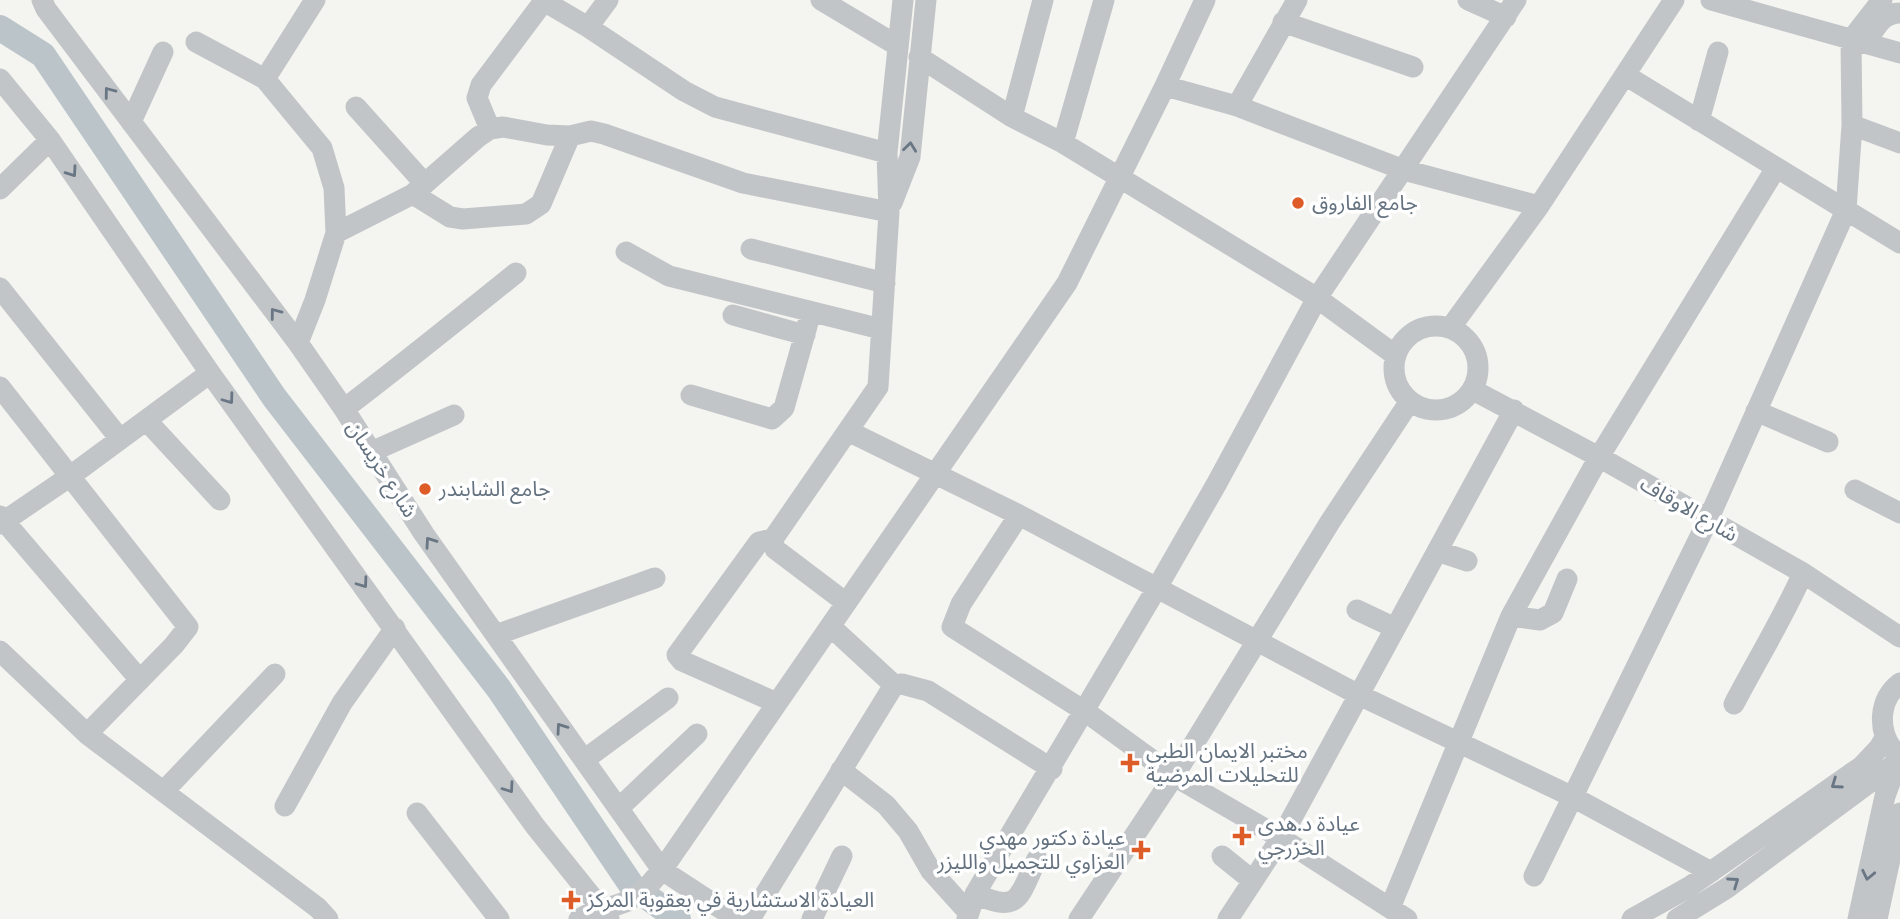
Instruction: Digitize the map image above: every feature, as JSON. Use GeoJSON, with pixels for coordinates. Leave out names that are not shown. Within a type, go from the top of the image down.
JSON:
{"type":"FeatureCollection","features":[{"type":"Feature","properties":{"kind":"street"},"geometry":{"type":"LineString","coordinates":[[265,79],[314,0]]}},
{"type":"Feature","properties":{"kind":"street"},"geometry":{"type":"LineString","coordinates":[[588,27],[608,0]]}},
{"type":"Feature","properties":{"kind":"street"},"geometry":{"type":"LineString","coordinates":[[821,0],[898,46]]}},
{"type":"Feature","properties":{"kind":"street"},"geometry":{"type":"LineString","coordinates":[[777,703],[682,662],[677,655],[759,542],[772,539],[878,387],[889,212],[887,153],[904,0]]}},
{"type":"Feature","properties":{"kind":"street"},"geometry":{"type":"LineString","coordinates":[[889,212],[910,157],[926,0]]}},
{"type":"Feature","properties":{"kind":"street"},"geometry":{"type":"LineString","coordinates":[[1012,117],[1042,0]]}},
{"type":"Feature","properties":{"kind":"street"},"geometry":{"type":"LineString","coordinates":[[1063,143],[1104,0]]}},
{"type":"Feature","properties":{"kind":"street"},"geometry":{"type":"LineString","coordinates":[[579,919],[605,913],[628,901],[656,877],[1067,283],[1205,0]]}},
{"type":"Feature","properties":{"kind":"street"},"geometry":{"type":"LineString","coordinates":[[1237,106],[1297,0]]}},
{"type":"Feature","properties":{"kind":"street"},"geometry":{"type":"LineString","coordinates":[[970,908],[1217,483],[1317,298],[1511,8],[1468,0]]}},
{"type":"Feature","properties":{"kind":"street"},"geometry":{"type":"LineString","coordinates":[[1451,327],[1539,206],[1674,0]]}},
{"type":"Feature","properties":{"kind":"street"},"geometry":{"type":"LineString","coordinates":[[1711,0],[1900,53]]}},
{"type":"Feature","properties":{"kind":"street"},"geometry":{"type":"LineString","coordinates":[[1534,876],[1708,520],[1846,210],[1858,42],[1882,0]]}},
{"type":"Feature","properties":{"kind":"street"},"geometry":{"type":"LineString","coordinates":[[490,129],[477,98],[481,85],[543,1],[588,27],[684,91],[715,107],[887,153]]}},
{"type":"Feature","properties":{"kind":"street","name":"شارع خريسان"},"geometry":{"type":"LineString","coordinates":[[40,3],[298,343],[424,534],[619,808],[656,877],[737,919]]}},
{"type":"Feature","properties":{"kind":"street"},"geometry":{"type":"LineString","coordinates":[[1858,42],[1881,19],[1892,13],[1900,13]]}},
{"type":"Feature","properties":{"kind":"street"},"geometry":{"type":"LineString","coordinates":[[1283,22],[1413,67]]}},
{"type":"Feature","properties":{"kind":"street"},"geometry":{"type":"LineString","coordinates":[[196,42],[265,79],[322,148],[334,188],[336,233],[298,343]]}},
{"type":"Feature","properties":{"kind":"street"},"geometry":{"type":"LineString","coordinates":[[1699,121],[1718,51]]}},
{"type":"Feature","properties":{"kind":"street"},"geometry":{"type":"LineString","coordinates":[[131,122],[163,52]]}},
{"type":"Feature","properties":{"kind":"street"},"geometry":{"type":"LineString","coordinates":[[919,57],[1012,117],[1063,143],[1317,298],[1395,355]]}},
{"type":"Feature","properties":{"kind":"street"},"geometry":{"type":"LineString","coordinates":[[1625,75],[1900,243]]}},
{"type":"Feature","properties":{"kind":"street"},"geometry":{"type":"LineString","coordinates":[[1,81],[50,140],[210,373],[535,826],[605,913]]}},
{"type":"Feature","properties":{"kind":"street"},"geometry":{"type":"LineString","coordinates":[[1165,86],[1237,106],[1404,170],[1539,206]]}},
{"type":"Feature","properties":{"kind":"street"},"geometry":{"type":"LineString","coordinates":[[356,107],[419,189],[450,216],[463,219],[526,214],[541,204],[570,136]]}},
{"type":"Feature","properties":{"kind":"street"},"geometry":{"type":"LineString","coordinates":[[1852,125],[1900,143]]}},
{"type":"Feature","properties":{"kind":"street"},"geometry":{"type":"LineString","coordinates":[[336,233],[419,189],[478,137],[490,129],[503,127],[547,135],[570,136],[592,131],[743,183],[889,212]]}},
{"type":"Feature","properties":{"kind":"street"},"geometry":{"type":"LineString","coordinates":[[0,189],[50,140]]}},
{"type":"Feature","properties":{"kind":"street"},"geometry":{"type":"LineString","coordinates":[[1019,514],[961,604],[951,626],[1086,712],[1174,776],[1281,838],[1399,913],[1458,741],[1511,616],[1599,457],[1776,168]]}},
{"type":"Feature","properties":{"kind":"street"},"geometry":{"type":"LineString","coordinates":[[751,249],[886,283]]}},
{"type":"Feature","properties":{"kind":"street"},"geometry":{"type":"LineString","coordinates":[[626,252],[668,276],[881,329]]}},
{"type":"Feature","properties":{"kind":"street"},"geometry":{"type":"LineString","coordinates":[[344,409],[423,350],[451,324],[516,273]]}},
{"type":"Feature","properties":{"kind":"street"},"geometry":{"type":"LineString","coordinates":[[0,288],[120,439]]}},
{"type":"Feature","properties":{"kind":"street"},"geometry":{"type":"LineString","coordinates":[[691,395],[772,419],[784,408],[811,312]]}},
{"type":"Feature","properties":{"kind":"street"},"geometry":{"type":"LineString","coordinates":[[733,315],[805,335]]}},
{"type":"Feature","properties":{"kind":"street"},"geometry":{"type":"LineString","coordinates":[[1437,325],[1451,327],[1462,333],[1477,353],[1478,379],[1473,390],[1453,407],[1440,411],[1427,410],[1410,401],[1396,383],[1395,355],[1411,333],[1437,325]]}},
{"type":"Feature","properties":{"kind":"street"},"geometry":{"type":"LineString","coordinates":[[140,680],[1,520],[69,477],[210,373]]}},
{"type":"Feature","properties":{"kind":"street"},"geometry":{"type":"LineString","coordinates":[[0,387],[188,627],[87,734]]}},
{"type":"Feature","properties":{"kind":"street","name":"شارع الاوقاف"},"geometry":{"type":"LineString","coordinates":[[1473,390],[1599,457],[1803,573],[1900,637]]}},
{"type":"Feature","properties":{"kind":"street"},"geometry":{"type":"LineString","coordinates":[[1079,919],[1174,776],[1330,522],[1410,401]]}},
{"type":"Feature","properties":{"kind":"street"},"geometry":{"type":"LineString","coordinates":[[1228,919],[1281,838],[1514,410]]}},
{"type":"Feature","properties":{"kind":"street"},"geometry":{"type":"LineString","coordinates":[[1756,411],[1828,442]]}},
{"type":"Feature","properties":{"kind":"street"},"geometry":{"type":"LineString","coordinates":[[371,452],[454,415]]}},
{"type":"Feature","properties":{"kind":"street"},"geometry":{"type":"LineString","coordinates":[[146,419],[220,500]]}},
{"type":"Feature","properties":{"kind":"street"},"geometry":{"type":"LineString","coordinates":[[848,431],[1019,514],[1359,695],[1571,796],[1711,872]]}},
{"type":"Feature","properties":{"kind":"street"},"geometry":{"type":"LineString","coordinates":[[1855,490],[1900,513]]}},
{"type":"Feature","properties":{"kind":"street"},"geometry":{"type":"LineString","coordinates":[[772,539],[775,550],[845,602]]}},
{"type":"Feature","properties":{"kind":"street"},"geometry":{"type":"LineString","coordinates":[[1437,551],[1467,561]]}},
{"type":"Feature","properties":{"kind":"street"},"geometry":{"type":"LineString","coordinates":[[1734,704],[1775,626],[1786,612],[1803,573]]}},
{"type":"Feature","properties":{"kind":"street"},"geometry":{"type":"LineString","coordinates":[[496,635],[655,578]]}},
{"type":"Feature","properties":{"kind":"street"},"geometry":{"type":"LineString","coordinates":[[1511,616],[1540,620],[1553,613],[1567,579]]}},
{"type":"Feature","properties":{"kind":"street"},"geometry":{"type":"LineString","coordinates":[[1357,610],[1395,628]]}},
{"type":"Feature","properties":{"kind":"street"},"geometry":{"type":"LineString","coordinates":[[830,626],[894,685],[902,684],[928,691],[1052,769]]}},
{"type":"Feature","properties":{"kind":"street"},"geometry":{"type":"LineString","coordinates":[[285,806],[342,703],[395,628]]}},
{"type":"Feature","properties":{"kind":"street"},"geometry":{"type":"LineString","coordinates":[[0,652],[87,734],[318,908],[328,919]]}},
{"type":"Feature","properties":{"kind":"street"},"geometry":{"type":"LineString","coordinates":[[164,791],[275,674]]}},
{"type":"Feature","properties":{"kind":"street"},"geometry":{"type":"LineString","coordinates":[[1900,683],[1887,698],[1882,725],[1885,738],[1900,760]]}},
{"type":"Feature","properties":{"kind":"street"},"geometry":{"type":"LineString","coordinates":[[750,919],[894,685]]}},
{"type":"Feature","properties":{"kind":"street"},"geometry":{"type":"LineString","coordinates":[[584,760],[667,698]]}},
{"type":"Feature","properties":{"kind":"street"},"geometry":{"type":"LineString","coordinates":[[619,808],[696,734]]}},
{"type":"Feature","properties":{"kind":"street"},"geometry":{"type":"LineString","coordinates":[[1632,919],[1666,902],[1862,766],[1885,738]]}},
{"type":"Feature","properties":{"kind":"street"},"geometry":{"type":"LineString","coordinates":[[1872,915],[1885,796],[1900,760]]}},
{"type":"Feature","properties":{"kind":"street"},"geometry":{"type":"LineString","coordinates":[[1677,919],[1727,888],[1900,760]]}},
{"type":"Feature","properties":{"kind":"street"},"geometry":{"type":"LineString","coordinates":[[841,770],[886,805],[908,831],[931,871],[970,908]]}},
{"type":"Feature","properties":{"kind":"street"},"geometry":{"type":"LineString","coordinates":[[416,813],[499,919]]}},
{"type":"Feature","properties":{"kind":"street"},"geometry":{"type":"LineString","coordinates":[[1872,915],[1900,813]]}},
{"type":"Feature","properties":{"kind":"street"},"geometry":{"type":"LineString","coordinates":[[812,919],[842,856]]}},
{"type":"Feature","properties":{"kind":"street"},"geometry":{"type":"LineString","coordinates":[[1222,856],[1253,881]]}},
{"type":"Feature","properties":{"kind":"street"},"geometry":{"type":"LineString","coordinates":[[970,908],[1008,904],[1017,898],[1037,859]]}},
{"type":"Feature","properties":{"kind":"waterway"},"geometry":{"type":"LineString","coordinates":[[0,28],[43,55],[274,397],[499,689],[632,886],[678,919]]}},
{"type":"Feature","properties":{"kind":"place","name":"جامع الفاروق"},"geometry":{"type":"Point","coordinates":[1298,203]}},
{"type":"Feature","properties":{"kind":"place","name":"جامع الشابندر"},"geometry":{"type":"Point","coordinates":[425,489]}},
{"type":"Feature","properties":{"kind":"place","name":"مختبر الايمان الطبي للتحليلات المرضية"},"geometry":{"type":"Point","coordinates":[1130,763]}},
{"type":"Feature","properties":{"kind":"place","name":"عيادة د.هدى الخزرجي"},"geometry":{"type":"Point","coordinates":[1242,836]}},
{"type":"Feature","properties":{"kind":"place","name":"عيادة دكتور مهدي العزاوي للتجميل والليزر"},"geometry":{"type":"Point","coordinates":[1141,850]}},
{"type":"Feature","properties":{"kind":"place","name":"العيادة الاستشارية في بعقوبة المركز"},"geometry":{"type":"Point","coordinates":[571,900]}}]}
